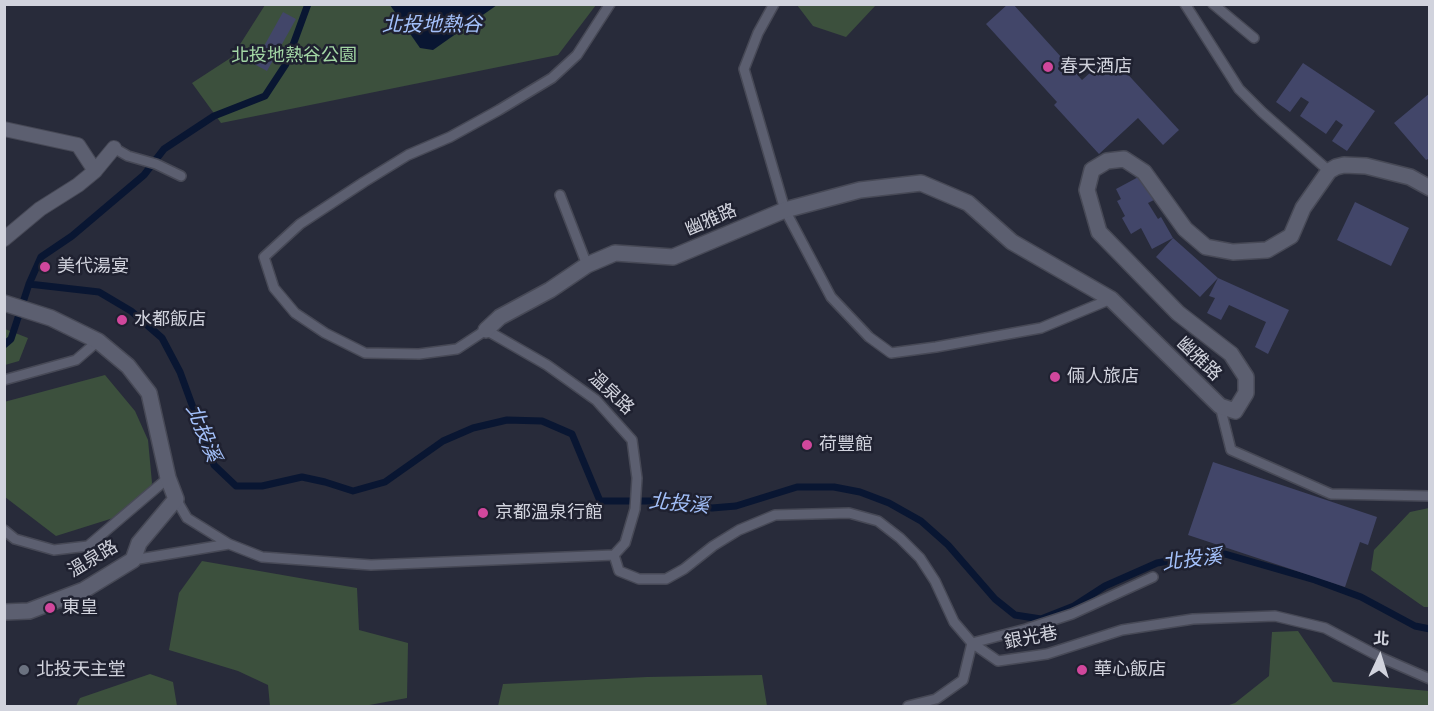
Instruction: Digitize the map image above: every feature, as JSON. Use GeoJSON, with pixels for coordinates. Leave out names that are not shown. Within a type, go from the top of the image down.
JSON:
{"type":"FeatureCollection","features":[{"type":"Feature","properties":{"kind":"street"},"geometry":{"type":"LineString","coordinates":[[4,129],[78,145],[95,171]]}},
{"type":"Feature","properties":{"kind":"street"},"geometry":{"type":"LineString","coordinates":[[4,239],[40,209],[78,185],[95,171],[114,148]]}},
{"type":"Feature","properties":{"kind":"street","name":"幽雅路"},"geometry":{"type":"LineString","coordinates":[[486,330],[500,317],[549,290],[587,265],[615,253],[673,257],[785,210],[860,189],[921,183],[968,203],[1012,242],[1111,299],[1220,406],[1235,411],[1246,393],[1246,377],[1231,354],[1178,313],[1099,232],[1088,190],[1092,170],[1107,161],[1124,159],[1144,172],[1185,229],[1206,247],[1233,252],[1267,250],[1291,236],[1303,208],[1329,171]]}},
{"type":"Feature","properties":{"kind":"street"},"geometry":{"type":"LineString","coordinates":[[1329,171],[1344,165],[1366,166],[1410,177],[1430,188]]}},
{"type":"Feature","properties":{"kind":"street"},"geometry":{"type":"LineString","coordinates":[[4,303],[51,318],[98,341],[128,366],[150,393],[168,478],[176,499]]}},
{"type":"Feature","properties":{"kind":"street","name":"溫泉路"},"geometry":{"type":"LineString","coordinates":[[4,612],[29,610],[84,590],[133,560],[139,543],[176,499]]}},
{"type":"Feature","properties":{"kind":"lane"},"geometry":{"type":"LineString","coordinates":[[486,330],[457,348],[419,354],[365,353],[325,333],[295,313],[274,288],[264,258],[300,224],[364,182],[408,155],[450,137],[499,110],[552,78],[577,55],[610,4]]}},
{"type":"Feature","properties":{"kind":"lane"},"geometry":{"type":"LineString","coordinates":[[774,4],[758,33],[744,69],[785,210],[831,297],[869,338],[891,353],[936,347],[1041,328],[1111,299]]}},
{"type":"Feature","properties":{"kind":"lane"},"geometry":{"type":"LineString","coordinates":[[1185,4],[1239,89],[1329,171]]}},
{"type":"Feature","properties":{"kind":"lane"},"geometry":{"type":"LineString","coordinates":[[1213,4],[1254,38]]}},
{"type":"Feature","properties":{"kind":"lane"},"geometry":{"type":"LineString","coordinates":[[114,148],[128,156],[156,164],[181,176]]}},
{"type":"Feature","properties":{"kind":"lane"},"geometry":{"type":"LineString","coordinates":[[560,195],[587,265]]}},
{"type":"Feature","properties":{"kind":"lane","name":"溫泉路"},"geometry":{"type":"LineString","coordinates":[[486,330],[547,365],[596,400],[632,441],[636,478],[635,509],[625,543],[614,555]]}},
{"type":"Feature","properties":{"kind":"lane"},"geometry":{"type":"LineString","coordinates":[[4,380],[76,360],[98,341]]}},
{"type":"Feature","properties":{"kind":"lane"},"geometry":{"type":"LineString","coordinates":[[1220,406],[1231,450],[1331,495],[1430,496]]}},
{"type":"Feature","properties":{"kind":"lane"},"geometry":{"type":"LineString","coordinates":[[4,530],[15,539],[54,550],[88,546],[168,478]]}},
{"type":"Feature","properties":{"kind":"lane"},"geometry":{"type":"LineString","coordinates":[[176,499],[187,518],[229,544],[262,557],[371,565],[614,555]]}},
{"type":"Feature","properties":{"kind":"lane","name":"銀光巷"},"geometry":{"type":"LineString","coordinates":[[614,555],[619,571],[639,579],[666,579],[739,530],[775,515],[849,513],[878,521],[900,538],[920,558],[935,580],[954,622],[972,643],[998,661],[1047,654],[1122,630],[1193,619],[1275,616],[1325,628],[1382,658],[1430,678]]}},
{"type":"Feature","properties":{"kind":"lane"},"geometry":{"type":"LineString","coordinates":[[133,560],[229,544]]}},
{"type":"Feature","properties":{"kind":"lane"},"geometry":{"type":"LineString","coordinates":[[908,706],[936,699],[963,680],[972,643],[1072,614],[1154,577]]}},
{"type":"Feature","properties":{"kind":"green space","name":"北投地熱谷公園"},"geometry":{"type":"Polygon","coordinates":[[[265,5],[596,5],[558,55],[221,123],[192,83],[232,57],[265,5]]]}},
{"type":"Feature","properties":{"kind":"green space"},"geometry":{"type":"Polygon","coordinates":[[[797,5],[876,5],[846,37],[813,26],[797,5]]]}},
{"type":"Feature","properties":{"kind":"green space"},"geometry":{"type":"Polygon","coordinates":[[[5,329],[28,338],[19,361],[5,365],[5,329]]]}},
{"type":"Feature","properties":{"kind":"green space"},"geometry":{"type":"Polygon","coordinates":[[[105,375],[135,411],[148,440],[152,483],[147,503],[126,514],[56,536],[5,497],[4,402],[105,375]]]}},
{"type":"Feature","properties":{"kind":"green space"},"geometry":{"type":"Polygon","coordinates":[[[1430,508],[1429,607],[1424,607],[1371,570],[1374,550],[1410,512],[1430,508]]]}},
{"type":"Feature","properties":{"kind":"green space"},"geometry":{"type":"Polygon","coordinates":[[[202,561],[357,588],[359,630],[408,643],[407,698],[364,706],[270,706],[268,685],[238,671],[169,650],[179,593],[202,561]]]}},
{"type":"Feature","properties":{"kind":"green space"},"geometry":{"type":"Polygon","coordinates":[[[1298,631],[1333,682],[1429,691],[1429,706],[1226,706],[1235,703],[1269,676],[1272,632],[1298,631]]]}},
{"type":"Feature","properties":{"kind":"green space"},"geometry":{"type":"Polygon","coordinates":[[[150,674],[173,682],[177,706],[76,706],[80,698],[150,674]]]}},
{"type":"Feature","properties":{"kind":"green space"},"geometry":{"type":"Polygon","coordinates":[[[762,675],[767,706],[498,706],[503,684],[647,677],[762,675]]]}},
{"type":"Feature","properties":{"kind":"water","name":"北投地熱谷"},"geometry":{"type":"Polygon","coordinates":[[[390,5],[497,5],[433,50],[420,48],[390,5]]]}},
{"type":"Feature","properties":{"kind":"building","name":"春天酒店"},"geometry":{"type":"Polygon","coordinates":[[[1008,4],[1013,4],[1082,80],[1110,55],[1179,130],[1163,145],[1138,118],[1099,154],[1054,105],[1057,102],[986,24],[1008,4]]]}},
{"type":"Feature","properties":{"kind":"building"},"geometry":{"type":"Polygon","coordinates":[[[283,12],[296,19],[267,71],[254,64],[283,12]]]}},
{"type":"Feature","properties":{"kind":"building"},"geometry":{"type":"Polygon","coordinates":[[[1303,63],[1375,111],[1347,151],[1332,141],[1343,125],[1336,120],[1326,134],[1300,116],[1309,102],[1301,97],[1290,112],[1276,102],[1303,63]]]}},
{"type":"Feature","properties":{"kind":"building"},"geometry":{"type":"Polygon","coordinates":[[[1430,93],[1430,158],[1426,160],[1394,123],[1430,93]]]}},
{"type":"Feature","properties":{"kind":"building"},"geometry":{"type":"Polygon","coordinates":[[[1142,175],[1156,199],[1148,203],[1158,219],[1161,217],[1173,238],[1152,249],[1141,228],[1131,234],[1122,218],[1125,216],[1117,201],[1121,199],[1116,189],[1142,175]]]}},
{"type":"Feature","properties":{"kind":"building"},"geometry":{"type":"Polygon","coordinates":[[[1355,202],[1409,228],[1391,266],[1337,240],[1355,202]]]}},
{"type":"Feature","properties":{"kind":"building"},"geometry":{"type":"Polygon","coordinates":[[[1173,238],[1218,278],[1200,297],[1156,257],[1173,238]]]}},
{"type":"Feature","properties":{"kind":"building"},"geometry":{"type":"Polygon","coordinates":[[[1218,278],[1289,310],[1268,354],[1255,347],[1266,322],[1229,305],[1221,320],[1207,313],[1215,298],[1209,296],[1218,278]]]}},
{"type":"Feature","properties":{"kind":"building"},"geometry":{"type":"Polygon","coordinates":[[[1213,462],[1377,517],[1368,545],[1360,542],[1345,587],[1188,535],[1213,462]]]}},
{"type":"Feature","properties":{"kind":"waterway","name":"北投溪"},"geometry":{"type":"LineString","coordinates":[[4,345],[11,339],[29,284],[41,257],[72,236],[144,175],[164,149],[214,116],[265,96],[286,64],[308,4]]}},
{"type":"Feature","properties":{"kind":"waterway","name":"北投溪"},"geometry":{"type":"LineString","coordinates":[[29,284],[99,292],[131,311],[162,338],[180,372],[214,465],[236,486],[262,486],[302,477],[353,491],[385,482],[443,441],[473,428],[507,420],[542,421],[572,434],[600,501],[669,501],[712,508],[736,506],[797,487],[834,487],[860,492],[889,503],[921,521],[948,545],[995,599],[1015,615],[1041,619],[1074,606],[1105,586],[1157,563],[1225,554],[1315,580],[1361,597],[1415,626],[1430,629]]}},
{"type":"Feature","properties":{"kind":"place","name":"春天酒店"},"geometry":{"type":"Point","coordinates":[1048,67]}},
{"type":"Feature","properties":{"kind":"place","name":"美代湯宴"},"geometry":{"type":"Point","coordinates":[45,267]}},
{"type":"Feature","properties":{"kind":"place","name":"水都飯店"},"geometry":{"type":"Point","coordinates":[122,320]}},
{"type":"Feature","properties":{"kind":"place","name":"倆人旅店"},"geometry":{"type":"Point","coordinates":[1055,377]}},
{"type":"Feature","properties":{"kind":"place","name":"荷豐館"},"geometry":{"type":"Point","coordinates":[807,445]}},
{"type":"Feature","properties":{"kind":"place","name":"京都溫泉行館"},"geometry":{"type":"Point","coordinates":[483,513]}},
{"type":"Feature","properties":{"kind":"place","name":"東皇"},"geometry":{"type":"Point","coordinates":[50,608]}},
{"type":"Feature","properties":{"kind":"place","name":"北投天主堂"},"geometry":{"type":"Point","coordinates":[24,670]}},
{"type":"Feature","properties":{"kind":"place","name":"華心飯店"},"geometry":{"type":"Point","coordinates":[1082,670]}}]}
